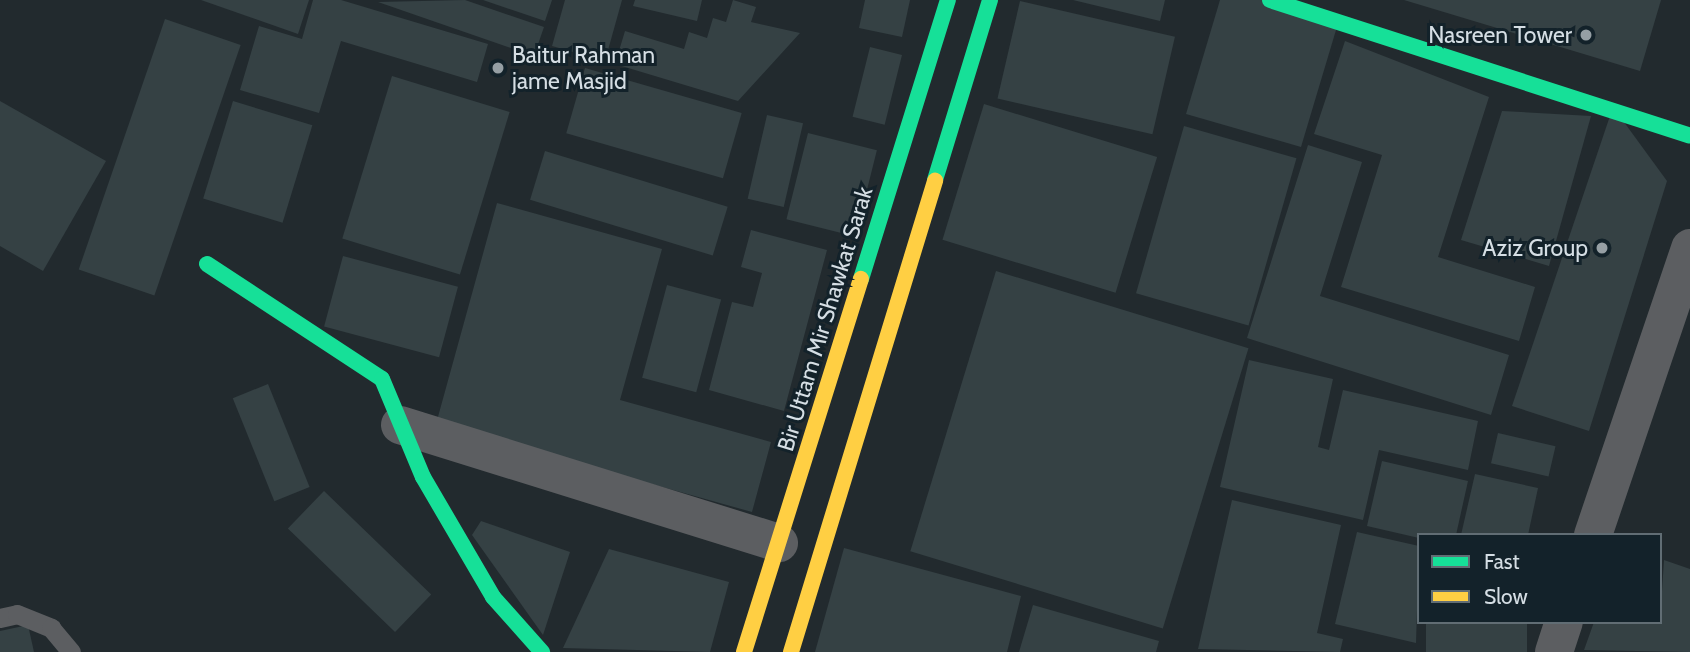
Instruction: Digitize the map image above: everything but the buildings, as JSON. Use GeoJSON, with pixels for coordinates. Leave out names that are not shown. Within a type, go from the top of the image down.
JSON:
{"type":"FeatureCollection","features":[{"type":"Feature","properties":{"kind":"main road","name":"Bir Uttam Mir Shawkat Sarak"},"geometry":{"type":"LineString","coordinates":[[744,652],[948,0]]}},
{"type":"Feature","properties":{"kind":"main road"},"geometry":{"type":"LineString","coordinates":[[790,652],[990,0]]}},
{"type":"Feature","properties":{"kind":"main road"},"geometry":{"type":"LineString","coordinates":[[1270,0],[1690,136]]}},
{"type":"Feature","properties":{"kind":"main road"},"geometry":{"type":"LineString","coordinates":[[206,264],[382,379],[400,425],[493,597],[542,652]]}},
{"type":"Feature","properties":{"kind":"street"},"geometry":{"type":"LineString","coordinates":[[1594,533],[1690,248]]}},
{"type":"Feature","properties":{"kind":"street"},"geometry":{"type":"LineString","coordinates":[[400,425],[779,543]]}},
{"type":"Feature","properties":{"kind":"street"},"geometry":{"type":"LineString","coordinates":[[1553,652],[1563,624]]}},
{"type":"Feature","properties":{"kind":"lane"},"geometry":{"type":"LineString","coordinates":[[0,618],[17,614],[51,628],[71,652]]}},
{"type":"Feature","properties":{"kind":"traffic: fast"},"geometry":{"type":"LineString","coordinates":[[861,279],[948,0]]}},
{"type":"Feature","properties":{"kind":"traffic: fast"},"geometry":{"type":"LineString","coordinates":[[935,180],[990,0]]}},
{"type":"Feature","properties":{"kind":"traffic: fast"},"geometry":{"type":"LineString","coordinates":[[1270,0],[1690,136]]}},
{"type":"Feature","properties":{"kind":"traffic: fast"},"geometry":{"type":"LineString","coordinates":[[207,264],[382,379],[423,477],[493,597],[542,652]]}},
{"type":"Feature","properties":{"kind":"traffic: slow"},"geometry":{"type":"LineString","coordinates":[[791,652],[935,180]]}},
{"type":"Feature","properties":{"kind":"traffic: slow"},"geometry":{"type":"LineString","coordinates":[[744,652],[861,279]]}},
{"type":"Feature","properties":{"kind":"place","name":"Nasreen Tower"},"geometry":{"type":"Point","coordinates":[1586,35]}},
{"type":"Feature","properties":{"kind":"place","name":"Baitur Rahman jame Masjid"},"geometry":{"type":"Point","coordinates":[498,68]}},
{"type":"Feature","properties":{"kind":"place","name":"Aziz Group"},"geometry":{"type":"Point","coordinates":[1602,248]}}]}
